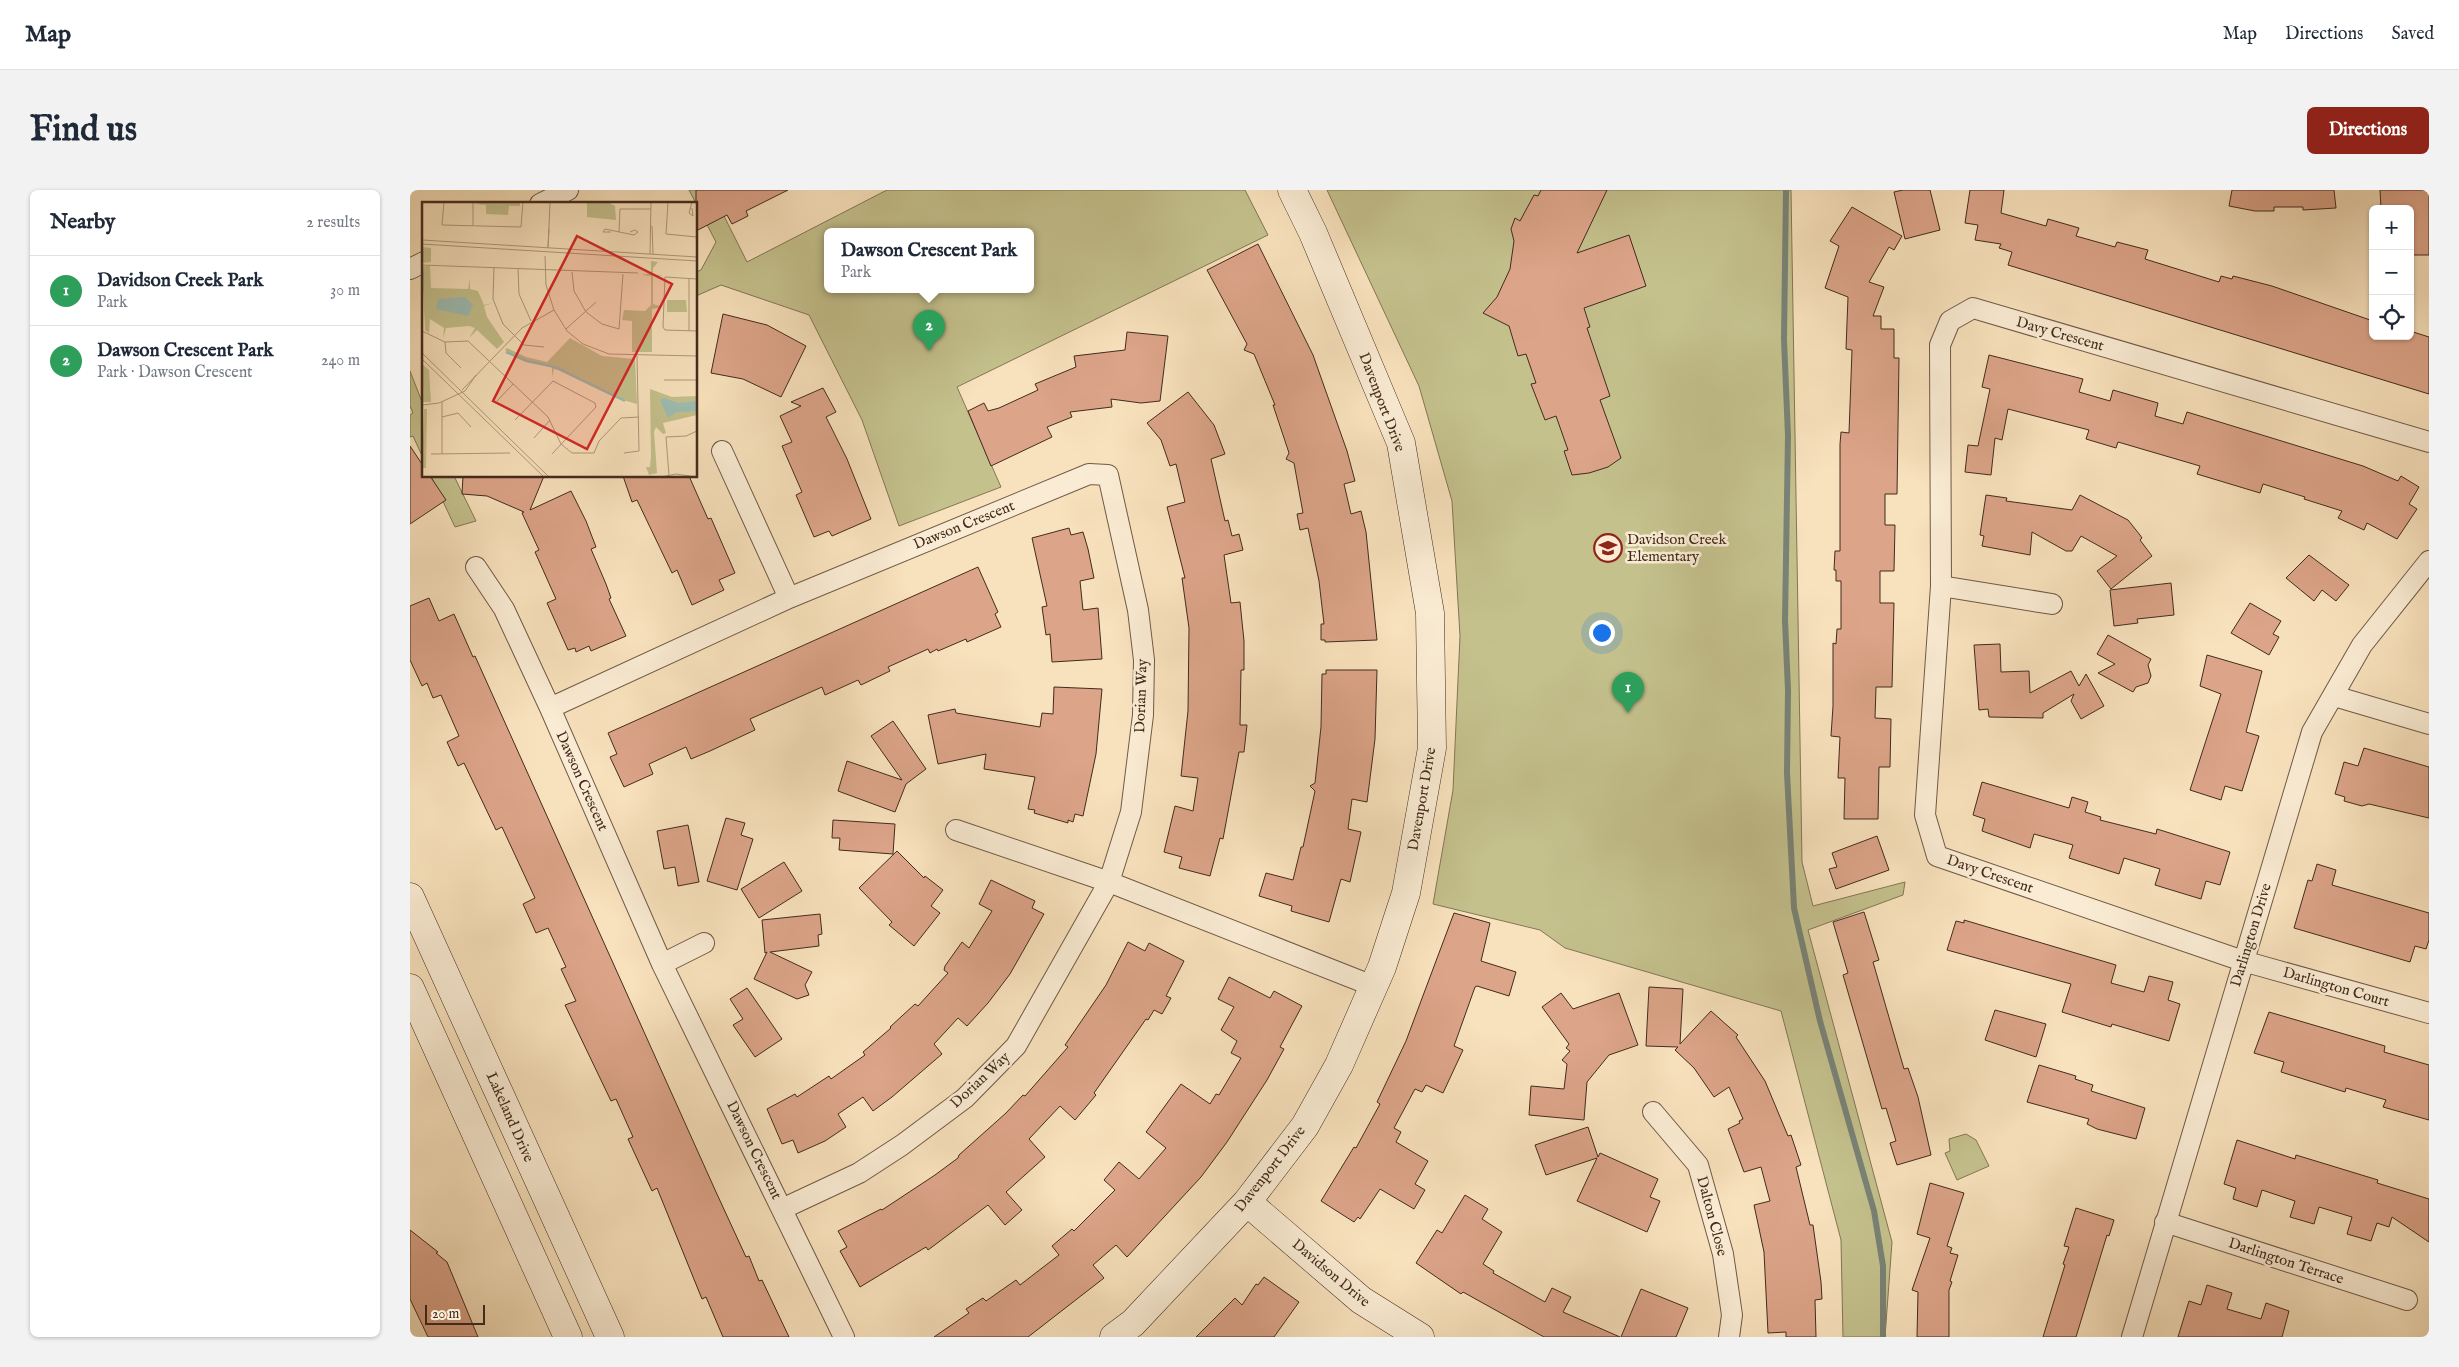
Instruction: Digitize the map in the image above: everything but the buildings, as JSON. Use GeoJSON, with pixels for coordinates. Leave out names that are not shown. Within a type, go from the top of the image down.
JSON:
{"type":"FeatureCollection","features":[{"type":"Feature","properties":{"kind":"street"},"geometry":{"type":"LineString","coordinates":[[544,202],[568,190]]}},
{"type":"Feature","properties":{"kind":"street","name":"Davenport Drive"},"geometry":{"type":"LineString","coordinates":[[1114,1337],[1133,1322],[1247,1202],[1305,1126],[1339,1065],[1390,946],[1406,894],[1432,748],[1430,613],[1401,443],[1313,233],[1292,190]]}},
{"type":"Feature","properties":{"kind":"street"},"geometry":{"type":"LineString","coordinates":[[410,269],[422,263]]}},
{"type":"Feature","properties":{"kind":"street","name":"Davy Crescent"},"geometry":{"type":"LineString","coordinates":[[2243,961],[1937,856],[1925,815],[1941,586],[1940,345],[1950,321],[1973,308],[2429,442]]}},
{"type":"Feature","properties":{"kind":"street"},"geometry":{"type":"LineString","coordinates":[[722,451],[790,598]]}},
{"type":"Feature","properties":{"kind":"street","name":"Dawson Crescent"},"geometry":{"type":"LineString","coordinates":[[550,708],[790,598],[1089,474],[1108,475],[1116,509]]}},
{"type":"Feature","properties":{"kind":"street","name":"Dorian Way"},"geometry":{"type":"LineString","coordinates":[[782,1209],[859,1172],[902,1145],[965,1098],[1016,1046],[1109,882],[1131,812],[1143,715],[1144,660],[1138,610],[1116,509]]}},
{"type":"Feature","properties":{"kind":"street","name":"Darlington Drive"},"geometry":{"type":"LineString","coordinates":[[2132,1337],[2312,732],[2362,645],[2429,561]]}},
{"type":"Feature","properties":{"kind":"street","name":"Dawson Crescent"},"geometry":{"type":"LineString","coordinates":[[476,567],[504,609],[550,708],[662,964],[844,1337]]}},
{"type":"Feature","properties":{"kind":"street"},"geometry":{"type":"LineString","coordinates":[[1941,586],[2052,604]]}},
{"type":"Feature","properties":{"kind":"street"},"geometry":{"type":"LineString","coordinates":[[2334,696],[2429,724]]}},
{"type":"Feature","properties":{"kind":"street"},"geometry":{"type":"LineString","coordinates":[[956,830],[1109,882],[1373,986]]}},
{"type":"Feature","properties":{"kind":"street","name":"Lakeland Drive"},"geometry":{"type":"LineString","coordinates":[[410,897],[610,1337]]}},
{"type":"Feature","properties":{"kind":"street"},"geometry":{"type":"LineString","coordinates":[[662,964],[704,943]]}},
{"type":"Feature","properties":{"kind":"street","name":"Darlington Court"},"geometry":{"type":"LineString","coordinates":[[2243,961],[2429,1014]]}},
{"type":"Feature","properties":{"kind":"street"},"geometry":{"type":"LineString","coordinates":[[410,988],[568,1337]]}},
{"type":"Feature","properties":{"kind":"street","name":"Dalton Close"},"geometry":{"type":"LineString","coordinates":[[1653,1112],[1698,1165],[1723,1254],[1732,1315],[1729,1337]]}},
{"type":"Feature","properties":{"kind":"street","name":"Davidson Drive"},"geometry":{"type":"LineString","coordinates":[[1247,1202],[1361,1300],[1420,1337]]}},
{"type":"Feature","properties":{"kind":"street","name":"Darlington Terrace"},"geometry":{"type":"LineString","coordinates":[[2165,1222],[2408,1300]]}},
{"type":"Feature","properties":{"kind":"shaded area"},"geometry":{"type":"Polygon","coordinates":[[[689,190],[711,190],[747,262],[887,190],[1245,190],[1268,235],[957,387],[1001,487],[899,526],[862,420],[809,315],[721,285],[698,295],[698,271],[701,270],[716,242],[698,207],[698,202],[695,202],[689,190]]]}},
{"type":"Feature","properties":{"kind":"shaded area","name":"Davidson Creek Elementary"},"geometry":{"type":"Polygon","coordinates":[[[1327,190],[1791,190],[1802,862],[1813,906],[1905,882],[1903,895],[1808,930],[1892,1242],[1885,1337],[1843,1337],[1841,1240],[1781,1011],[1565,948],[1540,930],[1433,904],[1453,790],[1460,636],[1452,501],[1419,386],[1327,190]]]}},
{"type":"Feature","properties":{"kind":"shaded area"},"geometry":{"type":"Polygon","coordinates":[[[410,371],[422,402],[422,456],[413,436],[410,437],[410,415],[413,413],[410,406],[410,371]]]}},
{"type":"Feature","properties":{"kind":"shaded area"},"geometry":{"type":"Polygon","coordinates":[[[432,478],[455,478],[476,521],[455,527],[432,478]]]}},
{"type":"Feature","properties":{"kind":"shaded area"},"geometry":{"type":"Polygon","coordinates":[[[1966,1134],[1976,1140],[1989,1166],[1957,1180],[1945,1153],[1950,1151],[1949,1139],[1966,1134]]]}},
{"type":"Feature","properties":{"kind":"waterway"},"geometry":{"type":"LineString","coordinates":[[1786,190],[1784,339],[1788,436],[1785,620],[1788,690],[1787,773],[1794,908],[1820,1021],[1874,1211],[1883,1266],[1883,1337]]}},
{"type":"Feature","properties":{"kind":"place","name":"Dawson Crescent Park"},"geometry":{"type":"Point","coordinates":[929,351]}},
{"type":"Feature","properties":{"kind":"place","name":"Davidson Creek Elementary"},"geometry":{"type":"Point","coordinates":[1608,548]}},
{"type":"Feature","properties":{"kind":"place","name":"Davidson Creek Park"},"geometry":{"type":"Point","coordinates":[1628,713]}}]}
